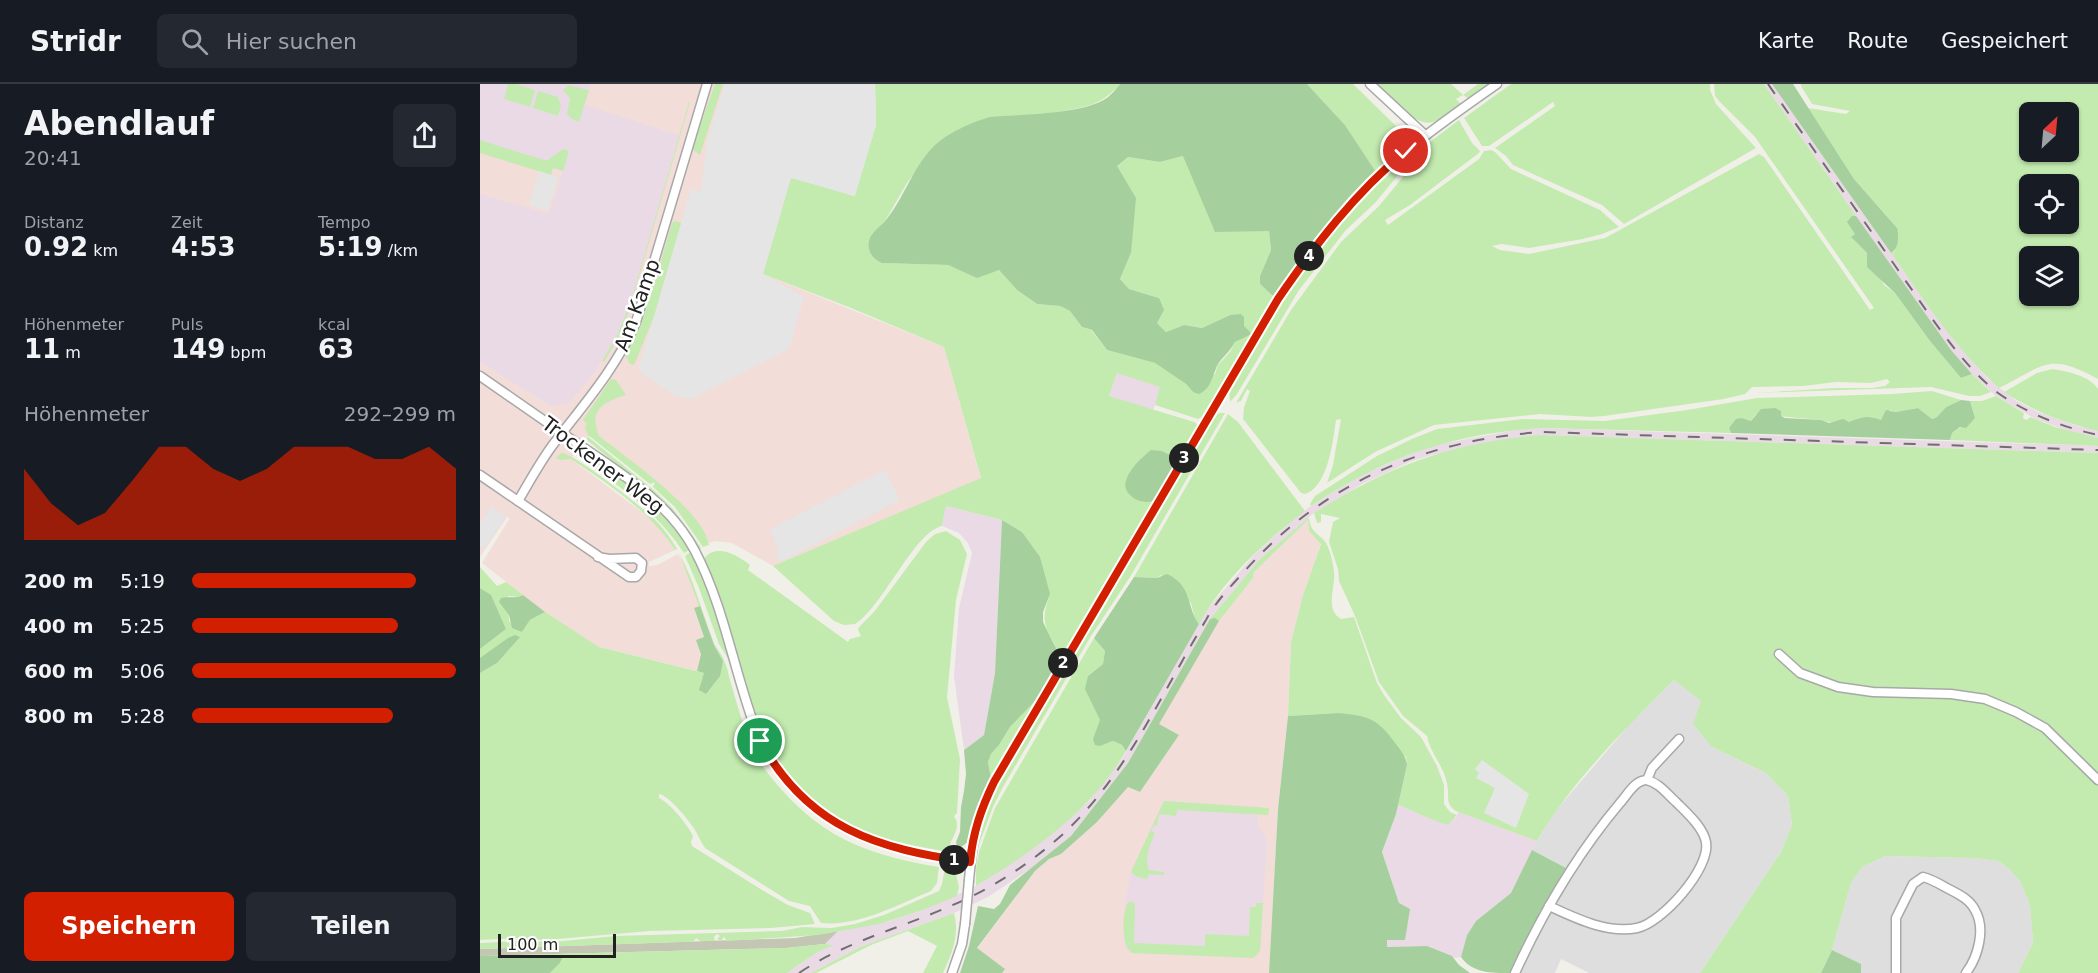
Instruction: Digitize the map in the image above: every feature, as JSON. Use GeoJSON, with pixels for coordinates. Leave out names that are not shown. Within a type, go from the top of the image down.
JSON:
{"type":"FeatureCollection","features":[{"type":"Feature","properties":{"kind":"street","name":"Am Kamp"},"geometry":{"type":"LineString","coordinates":[[518,501],[537,469],[615,364],[636,322],[707,84]]}},
{"type":"Feature","properties":{"kind":"street"},"geometry":{"type":"LineString","coordinates":[[1370,84],[1425,135]]}},
{"type":"Feature","properties":{"kind":"street"},"geometry":{"type":"LineString","coordinates":[[952,973],[962,944],[970,862],[975,826],[981,807],[1278,299],[1343,213],[1379,175],[1425,135],[1497,84]]}},
{"type":"Feature","properties":{"kind":"street","name":"Trockener Weg"},"geometry":{"type":"LineString","coordinates":[[480,376],[654,500],[669,514],[689,540],[710,585],[760,741],[776,768],[805,801],[836,823],[873,840],[893,847],[970,862]]}},
{"type":"Feature","properties":{"kind":"street"},"geometry":{"type":"LineString","coordinates":[[480,475],[598,557],[631,578],[638,576],[642,568],[641,561],[634,557],[609,559],[598,557]]}},
{"type":"Feature","properties":{"kind":"street"},"geometry":{"type":"LineString","coordinates":[[1779,654],[1800,673],[1838,687],[1873,692],[1951,694],[1985,699],[2045,728],[2098,780]]}},
{"type":"Feature","properties":{"kind":"street"},"geometry":{"type":"LineString","coordinates":[[1647,780],[1652,768],[1678,739]]}},
{"type":"Feature","properties":{"kind":"street"},"geometry":{"type":"LineString","coordinates":[[1527,973],[1516,971],[1549,906],[1576,861],[1638,782],[1647,780],[1656,783],[1689,816],[1706,839],[1706,854],[1687,888],[1666,912],[1648,925],[1637,928],[1618,928],[1595,924],[1549,906]]}},
{"type":"Feature","properties":{"kind":"street"},"geometry":{"type":"LineString","coordinates":[[1896,973],[1896,918],[1913,884],[1923,877],[1958,894],[1975,909],[1979,940],[1974,959],[1966,973]]}},
{"type":"Feature","properties":{"kind":"shaded area"},"geometry":{"type":"Polygon","coordinates":[[[480,84],[875,84],[763,274],[944,347],[981,479],[773,566],[732,543],[715,541],[709,543],[677,499],[652,477],[599,437],[587,436],[571,459],[651,519],[675,550],[649,562],[649,566],[657,565],[678,554],[686,568],[700,606],[694,609],[704,638],[697,671],[599,647],[553,619],[482,563],[510,518],[507,517],[480,557],[480,84]]]}},
{"type":"Feature","properties":{"kind":"shaded area"},"geometry":{"type":"Polygon","coordinates":[[[480,84],[591,84],[584,105],[679,135],[631,301],[618,334],[594,373],[569,403],[551,406],[480,362],[480,194],[549,214],[563,171],[493,150],[480,150],[480,84]]]}},
{"type":"Feature","properties":{"kind":"shaded area"},"geometry":{"type":"Polygon","coordinates":[[[725,84],[875,84],[876,125],[855,196],[791,178],[763,274],[804,297],[789,349],[691,399],[675,396],[638,371],[691,189],[701,192],[707,142],[725,84]]]}},
{"type":"Feature","properties":{"kind":"shaded area"},"geometry":{"type":"Polygon","coordinates":[[[1764,84],[1772,84],[1922,297],[1957,344],[1987,378],[2015,400],[2038,412],[2098,431],[2098,438],[2076,434],[2034,418],[1996,396],[1972,374],[1915,301],[1764,84]]]}},
{"type":"Feature","properties":{"kind":"shaded area"},"geometry":{"type":"Polygon","coordinates":[[[539,171],[558,177],[548,211],[529,205],[539,171]]]}},
{"type":"Feature","properties":{"kind":"shaded area"},"geometry":{"type":"Polygon","coordinates":[[[1117,372],[1161,387],[1153,411],[1109,396],[1117,372]]]}},
{"type":"Feature","properties":{"kind":"shaded area"},"geometry":{"type":"Polygon","coordinates":[[[1542,428],[2098,446],[2098,453],[1543,435],[1432,455],[1412,461],[1362,484],[1314,513],[1259,560],[1210,619],[1128,763],[1071,836],[1033,867],[988,897],[954,913],[860,947],[811,973],[787,973],[832,945],[825,944],[838,931],[889,921],[923,910],[976,886],[1034,848],[1089,801],[1122,759],[1204,613],[1255,554],[1311,506],[1359,476],[1430,446],[1515,430],[1542,428]]]}},
{"type":"Feature","properties":{"kind":"shaded area"},"geometry":{"type":"Polygon","coordinates":[[[885,470],[900,500],[780,562],[770,529],[885,470]]]}},
{"type":"Feature","properties":{"kind":"shaded area"},"geometry":{"type":"Polygon","coordinates":[[[946,506],[1002,520],[995,673],[984,735],[964,750],[954,676],[959,608],[972,553],[968,543],[959,533],[942,526],[946,506]]]}},
{"type":"Feature","properties":{"kind":"shaded area"},"geometry":{"type":"Polygon","coordinates":[[[491,507],[506,516],[484,549],[480,546],[480,524],[491,507]]]}},
{"type":"Feature","properties":{"kind":"shaded area"},"geometry":{"type":"Polygon","coordinates":[[[1308,520],[1309,531],[1321,543],[1303,595],[1291,642],[1288,716],[1278,809],[1269,973],[1002,973],[1004,970],[977,949],[1035,871],[1049,859],[1061,854],[1097,822],[1128,787],[1140,792],[1179,735],[1158,724],[1219,621],[1253,578],[1254,572],[1308,520]]]}},
{"type":"Feature","properties":{"kind":"shaded area"},"geometry":{"type":"Polygon","coordinates":[[[1674,680],[1702,701],[1712,747],[1766,773],[1788,796],[1792,825],[1781,852],[1700,973],[1589,973],[1561,959],[1555,973],[1510,973],[1566,868],[1532,850],[1553,814],[1629,725],[1674,680]]]}},
{"type":"Feature","properties":{"kind":"shaded area"},"geometry":{"type":"Polygon","coordinates":[[[1482,760],[1529,794],[1516,828],[1484,813],[1495,788],[1476,778],[1479,773],[1475,769],[1482,760]]]}},
{"type":"Feature","properties":{"kind":"shaded area"},"geometry":{"type":"Polygon","coordinates":[[[1164,801],[1259,807],[1257,824],[1267,841],[1260,951],[1256,957],[1132,953],[1126,949],[1124,942],[1125,906],[1131,872],[1164,801]]]}},
{"type":"Feature","properties":{"kind":"shaded area"},"geometry":{"type":"Polygon","coordinates":[[[1398,805],[1424,815],[1456,818],[1458,812],[1537,841],[1511,893],[1476,921],[1467,935],[1461,957],[1455,958],[1427,946],[1387,947],[1386,940],[1399,903],[1382,852],[1398,805]]]}},
{"type":"Feature","properties":{"kind":"shaded area"},"geometry":{"type":"Polygon","coordinates":[[[1885,856],[1974,858],[1999,861],[2009,869],[2020,881],[2030,905],[2033,943],[2018,973],[1861,973],[1860,964],[1832,950],[1851,883],[1862,867],[1885,856]]]}},
{"type":"Feature","properties":{"kind":"shaded area"},"geometry":{"type":"Polygon","coordinates":[[[838,931],[825,944],[786,948],[480,956],[480,949],[795,938],[838,931]]]}},
{"type":"Feature","properties":{"kind":"green space"},"geometry":{"type":"Polygon","coordinates":[[[508,84],[535,90],[530,107],[504,99],[508,84]]]}},
{"type":"Feature","properties":{"kind":"green space"},"geometry":{"type":"Polygon","coordinates":[[[562,84],[589,90],[579,122],[567,114],[570,98],[563,90],[568,86],[562,84]]]}},
{"type":"Feature","properties":{"kind":"green space"},"geometry":{"type":"Polygon","coordinates":[[[715,84],[723,84],[700,155],[692,149],[715,84]]]}},
{"type":"Feature","properties":{"kind":"green space"},"geometry":{"type":"Polygon","coordinates":[[[875,84],[1120,84],[1103,99],[1091,105],[934,147],[907,183],[885,221],[872,234],[882,263],[948,265],[976,277],[999,270],[1017,290],[1037,304],[1060,306],[1070,311],[1082,327],[1091,330],[1107,350],[1155,363],[1186,384],[1193,392],[1215,374],[1218,365],[1230,352],[1235,342],[1251,334],[1230,315],[1202,328],[1184,325],[1166,332],[1157,323],[1159,298],[1129,289],[1120,279],[1131,253],[1117,166],[1128,157],[1160,162],[1183,156],[1269,231],[1271,250],[1260,276],[1260,284],[1274,297],[1204,416],[1198,419],[1155,405],[1160,387],[1117,373],[1109,396],[1194,422],[1198,428],[1178,459],[1162,451],[1148,457],[1130,473],[1126,488],[1129,492],[1141,500],[1154,501],[1060,661],[1045,623],[1046,606],[1050,594],[1022,532],[1002,520],[946,506],[942,526],[931,531],[921,541],[866,615],[855,624],[844,625],[834,621],[773,566],[981,478],[944,347],[763,274],[791,177],[854,196],[876,125],[875,84]]]}},
{"type":"Feature","properties":{"kind":"green space"},"geometry":{"type":"Polygon","coordinates":[[[1120,84],[1307,84],[1345,125],[1376,172],[1316,238],[1274,297],[1260,284],[1260,276],[1271,250],[1269,231],[1215,232],[1183,156],[1160,162],[1128,157],[1117,166],[1136,198],[1131,253],[1120,279],[1129,289],[1159,298],[1164,310],[1157,323],[1166,332],[1184,325],[1202,328],[1230,315],[1241,314],[1244,317],[1244,326],[1252,334],[1235,342],[1219,363],[1209,386],[1199,394],[1193,392],[1186,384],[1155,363],[1107,350],[1092,330],[1082,327],[1070,311],[1060,306],[1037,304],[1017,290],[999,270],[977,278],[948,265],[882,263],[873,257],[869,249],[872,235],[886,220],[919,165],[933,147],[945,137],[990,117],[1051,113],[1096,104],[1107,98],[1120,84]]]}},
{"type":"Feature","properties":{"kind":"green space"},"geometry":{"type":"Polygon","coordinates":[[[1307,84],[1353,84],[1399,129],[1401,149],[1376,172],[1345,125],[1307,84]]]}},
{"type":"Feature","properties":{"kind":"green space"},"geometry":{"type":"Polygon","coordinates":[[[1376,84],[1451,84],[1463,95],[1456,99],[1461,104],[1451,112],[1437,121],[1426,123],[1410,116],[1376,84]]]}},
{"type":"Feature","properties":{"kind":"green space"},"geometry":{"type":"Polygon","coordinates":[[[1478,84],[1490,84],[1469,99],[1463,95],[1478,84]]]}},
{"type":"Feature","properties":{"kind":"green space"},"geometry":{"type":"Polygon","coordinates":[[[1511,84],[1710,84],[1716,104],[1756,148],[1624,224],[1602,205],[1513,165],[1495,148],[1555,106],[1553,102],[1489,146],[1482,146],[1464,118],[1511,84]]]}},
{"type":"Feature","properties":{"kind":"green space"},"geometry":{"type":"Polygon","coordinates":[[[1714,84],[1764,84],[1856,216],[1852,216],[1855,234],[1852,238],[1867,253],[1884,285],[1895,293],[1961,378],[1972,374],[1991,392],[1980,396],[1969,396],[1931,387],[1754,393],[1872,388],[1885,386],[1890,382],[1887,379],[1871,383],[1836,382],[1803,386],[1752,387],[1745,394],[1724,399],[1604,416],[1540,414],[1434,425],[1375,452],[1327,483],[1333,465],[1341,419],[1336,420],[1324,473],[1313,490],[1305,494],[1301,493],[1243,419],[1244,407],[1250,391],[1247,389],[1241,401],[1236,403],[1291,310],[1341,242],[1379,206],[1412,166],[1418,151],[1459,120],[1472,143],[1480,151],[1479,153],[1410,205],[1385,220],[1388,225],[1479,159],[1484,151],[1491,150],[1511,169],[1600,210],[1619,227],[1583,239],[1529,248],[1501,244],[1492,246],[1500,250],[1529,254],[1605,238],[1759,154],[1764,157],[1870,310],[1874,308],[1755,137],[1715,96],[1714,84]]]}},
{"type":"Feature","properties":{"kind":"green space"},"geometry":{"type":"Polygon","coordinates":[[[1772,84],[1793,84],[1854,179],[1897,228],[1898,238],[1894,251],[1891,253],[1772,84]]]}},
{"type":"Feature","properties":{"kind":"green space"},"geometry":{"type":"Polygon","coordinates":[[[1801,84],[2098,84],[2098,379],[2081,370],[2056,364],[2037,368],[1999,388],[1983,373],[1941,324],[1891,253],[1894,252],[1897,228],[1854,179],[1808,108],[1846,114],[1850,111],[1812,104],[1801,84]]]}},
{"type":"Feature","properties":{"kind":"green space"},"geometry":{"type":"Polygon","coordinates":[[[538,91],[558,97],[561,106],[558,116],[533,108],[538,91]]]}},
{"type":"Feature","properties":{"kind":"green space"},"geometry":{"type":"Polygon","coordinates":[[[689,102],[629,311],[620,335],[604,362],[602,361],[618,334],[631,301],[689,102]]]}},
{"type":"Feature","properties":{"kind":"green space"},"geometry":{"type":"Polygon","coordinates":[[[480,140],[544,160],[548,160],[563,149],[569,151],[563,171],[553,168],[551,175],[480,153],[480,140]]]}},
{"type":"Feature","properties":{"kind":"green space"},"geometry":{"type":"Polygon","coordinates":[[[1407,155],[1408,163],[1375,203],[1346,230],[1299,290],[1230,402],[1229,390],[1267,326],[1308,264],[1354,206],[1407,155]]]}},
{"type":"Feature","properties":{"kind":"green space"},"geometry":{"type":"Polygon","coordinates":[[[1852,216],[1856,216],[1951,350],[1972,374],[1961,378],[1895,293],[1867,267],[1867,253],[1851,237],[1855,234],[1847,222],[1852,216]]]}},
{"type":"Feature","properties":{"kind":"green space"},"geometry":{"type":"Polygon","coordinates":[[[675,221],[682,223],[656,312],[634,365],[630,364],[625,355],[639,324],[649,291],[653,288],[672,223],[675,221]]]}},
{"type":"Feature","properties":{"kind":"green space"},"geometry":{"type":"Polygon","coordinates":[[[2052,369],[2084,377],[2098,389],[2098,431],[2049,416],[2004,392],[2037,373],[2052,369]]]}},
{"type":"Feature","properties":{"kind":"green space"},"geometry":{"type":"Polygon","coordinates":[[[611,379],[616,380],[626,395],[600,408],[595,419],[599,436],[645,471],[679,501],[704,531],[709,545],[703,547],[675,507],[653,487],[655,482],[650,484],[588,435],[585,427],[587,423],[583,420],[611,379]]]}},
{"type":"Feature","properties":{"kind":"green space"},"geometry":{"type":"Polygon","coordinates":[[[1932,391],[1961,400],[1946,407],[1932,419],[1918,408],[1894,412],[1890,410],[1881,420],[1865,417],[1849,422],[1756,414],[1751,421],[1742,418],[1729,428],[1731,433],[1542,428],[1478,436],[1421,450],[1393,461],[1311,506],[1310,504],[1315,496],[1377,456],[1437,429],[1523,419],[1605,421],[1757,398],[1932,391]]]}},
{"type":"Feature","properties":{"kind":"green space"},"geometry":{"type":"Polygon","coordinates":[[[1996,396],[2024,413],[2023,418],[2026,420],[2031,417],[2055,427],[2098,438],[2098,446],[1950,440],[1952,433],[1975,418],[1970,401],[1982,401],[1996,396]]]}},
{"type":"Feature","properties":{"kind":"green space"},"geometry":{"type":"Polygon","coordinates":[[[1961,400],[1970,401],[1975,418],[1966,428],[1960,427],[1952,433],[1950,440],[1731,433],[1729,428],[1736,419],[1751,421],[1761,409],[1775,408],[1781,411],[1781,416],[1785,418],[1821,420],[1829,423],[1843,419],[1849,422],[1865,417],[1881,420],[1886,410],[1895,412],[1918,408],[1932,419],[1946,407],[1961,400]]]}},
{"type":"Feature","properties":{"kind":"green space"},"geometry":{"type":"Polygon","coordinates":[[[1225,413],[1130,577],[1091,636],[1003,787],[978,847],[976,847],[984,815],[997,783],[1213,416],[1225,413]]]}},
{"type":"Feature","properties":{"kind":"green space"},"geometry":{"type":"Polygon","coordinates":[[[1228,414],[1238,422],[1305,511],[1246,562],[1220,592],[1199,624],[1191,603],[1161,575],[1157,578],[1134,577],[1228,414]]]}},
{"type":"Feature","properties":{"kind":"green space"},"geometry":{"type":"Polygon","coordinates":[[[1543,435],[2098,453],[2098,973],[2018,973],[2033,943],[2030,905],[2020,881],[1999,861],[1974,858],[1885,856],[1862,867],[1851,883],[1832,950],[1821,973],[1700,973],[1781,852],[1792,825],[1788,796],[1766,773],[1712,747],[1693,724],[1701,701],[1674,680],[1582,777],[1550,819],[1537,841],[1454,809],[1448,800],[1445,777],[1427,736],[1403,716],[1379,682],[1355,616],[1339,581],[1338,569],[1329,542],[1333,522],[1340,518],[1321,514],[1321,522],[1317,523],[1314,513],[1369,482],[1424,459],[1480,443],[1543,435]]]}},
{"type":"Feature","properties":{"kind":"green space"},"geometry":{"type":"Polygon","coordinates":[[[587,436],[656,492],[673,509],[702,549],[631,476],[587,440],[587,436]]]}},
{"type":"Feature","properties":{"kind":"green space"},"geometry":{"type":"Polygon","coordinates":[[[577,449],[597,461],[642,496],[672,526],[689,550],[684,553],[648,510],[574,454],[577,449]]]}},
{"type":"Feature","properties":{"kind":"green space"},"geometry":{"type":"Polygon","coordinates":[[[1151,450],[1162,451],[1178,459],[1154,501],[1142,502],[1131,496],[1125,484],[1130,471],[1151,450]]]}},
{"type":"Feature","properties":{"kind":"green space"},"geometry":{"type":"Polygon","coordinates":[[[561,453],[592,470],[644,510],[669,536],[677,549],[675,550],[641,511],[614,488],[571,459],[556,458],[561,453]]]}},
{"type":"Feature","properties":{"kind":"green space"},"geometry":{"type":"Polygon","coordinates":[[[1308,518],[1313,530],[1326,543],[1331,555],[1334,572],[1333,610],[1341,619],[1354,617],[1377,683],[1401,718],[1421,737],[1437,766],[1444,785],[1444,804],[1450,812],[1457,815],[1448,825],[1398,805],[1407,765],[1406,757],[1338,713],[1288,716],[1291,642],[1303,595],[1321,544],[1309,531],[1308,520],[1254,572],[1253,578],[1219,621],[1210,619],[1259,560],[1308,518]]]}},
{"type":"Feature","properties":{"kind":"green space"},"geometry":{"type":"Polygon","coordinates":[[[1002,520],[1022,532],[1040,557],[1050,594],[1043,612],[1043,622],[1060,661],[1038,698],[1010,727],[991,754],[988,762],[991,778],[977,806],[968,842],[961,847],[957,846],[956,842],[960,832],[966,774],[964,750],[984,735],[995,673],[1002,520]]]}},
{"type":"Feature","properties":{"kind":"green space"},"geometry":{"type":"Polygon","coordinates":[[[946,531],[960,540],[967,554],[956,600],[947,697],[960,759],[957,813],[954,816],[957,825],[948,852],[894,842],[872,835],[838,820],[807,798],[774,758],[763,739],[746,691],[732,638],[703,560],[708,555],[720,551],[739,557],[750,565],[748,570],[848,642],[850,639],[861,636],[859,627],[874,612],[926,542],[935,534],[946,531]]]}},
{"type":"Feature","properties":{"kind":"green space"},"geometry":{"type":"Polygon","coordinates":[[[691,552],[706,587],[732,665],[719,644],[685,556],[691,552]]]}},
{"type":"Feature","properties":{"kind":"green space"},"geometry":{"type":"Polygon","coordinates":[[[679,553],[694,586],[714,643],[727,667],[747,735],[757,758],[767,772],[799,808],[834,834],[853,844],[893,858],[939,867],[937,883],[931,891],[877,914],[849,922],[821,923],[810,906],[789,901],[705,848],[682,813],[667,798],[659,794],[659,798],[673,809],[691,831],[692,846],[788,905],[810,913],[815,924],[771,928],[650,931],[545,940],[518,938],[480,940],[480,673],[497,663],[485,656],[480,658],[480,649],[506,629],[491,596],[480,588],[480,567],[497,586],[506,582],[523,595],[508,596],[509,621],[522,632],[530,620],[545,612],[599,647],[704,673],[723,661],[714,645],[679,553]]]}},
{"type":"Feature","properties":{"kind":"green space"},"geometry":{"type":"Polygon","coordinates":[[[1167,574],[1181,584],[1199,624],[1126,751],[1122,745],[1113,741],[1100,746],[1095,745],[1093,739],[1100,720],[1085,689],[1088,676],[1103,664],[1105,651],[1094,638],[1134,577],[1157,578],[1167,574]]]}},
{"type":"Feature","properties":{"kind":"green space"},"geometry":{"type":"Polygon","coordinates":[[[480,588],[491,595],[506,629],[480,649],[480,588]]]}},
{"type":"Feature","properties":{"kind":"green space"},"geometry":{"type":"Polygon","coordinates":[[[523,595],[545,612],[530,620],[522,632],[512,628],[509,615],[499,602],[501,598],[523,595]]]}},
{"type":"Feature","properties":{"kind":"green space"},"geometry":{"type":"Polygon","coordinates":[[[700,606],[714,645],[723,661],[720,676],[706,694],[699,690],[704,673],[697,671],[701,654],[696,640],[704,637],[694,608],[700,606]]]}},
{"type":"Feature","properties":{"kind":"green space"},"geometry":{"type":"Polygon","coordinates":[[[1215,618],[1219,621],[1159,724],[1179,735],[1140,792],[1128,787],[1097,822],[1061,854],[1049,859],[1035,871],[977,948],[1005,969],[1002,973],[960,973],[978,906],[994,909],[1000,904],[1010,885],[1071,836],[1128,763],[1210,619],[1215,618]]]}},
{"type":"Feature","properties":{"kind":"green space"},"geometry":{"type":"Polygon","coordinates":[[[515,635],[520,637],[497,663],[480,673],[480,658],[515,635]]]}},
{"type":"Feature","properties":{"kind":"green space"},"geometry":{"type":"Polygon","coordinates":[[[1094,638],[1105,651],[1103,664],[1088,676],[1100,720],[1100,746],[1113,741],[1122,745],[1126,751],[1112,772],[1079,811],[1040,844],[976,886],[979,852],[995,808],[1094,638]]]}},
{"type":"Feature","properties":{"kind":"green space"},"geometry":{"type":"Polygon","coordinates":[[[1038,698],[991,778],[988,762],[991,754],[1010,727],[1038,698]]]}},
{"type":"Feature","properties":{"kind":"green space"},"geometry":{"type":"Polygon","coordinates":[[[1338,713],[1357,715],[1372,720],[1396,744],[1407,765],[1396,814],[1382,852],[1399,903],[1410,909],[1405,940],[1387,940],[1387,947],[1427,946],[1452,956],[1470,973],[1269,973],[1278,809],[1288,716],[1338,713]]]}},
{"type":"Feature","properties":{"kind":"green space"},"geometry":{"type":"Polygon","coordinates":[[[1164,801],[1269,808],[1268,815],[1177,810],[1176,816],[1159,814],[1157,826],[1154,825],[1151,831],[1155,833],[1147,861],[1149,870],[1164,872],[1164,875],[1148,874],[1148,879],[1137,877],[1131,872],[1164,801]]]}},
{"type":"Feature","properties":{"kind":"green space"},"geometry":{"type":"Polygon","coordinates":[[[1532,850],[1566,868],[1510,973],[1476,969],[1461,957],[1467,935],[1476,921],[1511,893],[1532,850]]]}},
{"type":"Feature","properties":{"kind":"green space"},"geometry":{"type":"Polygon","coordinates":[[[945,867],[956,874],[959,887],[957,896],[879,924],[818,935],[727,941],[724,937],[721,941],[717,939],[720,936],[717,934],[714,937],[715,941],[700,941],[696,938],[693,942],[480,949],[480,943],[553,942],[616,936],[782,931],[802,927],[831,928],[855,924],[884,915],[939,891],[945,867]]]}},
{"type":"Feature","properties":{"kind":"green space"},"geometry":{"type":"Polygon","coordinates":[[[1130,901],[1135,904],[1134,943],[1205,946],[1205,934],[1249,936],[1250,907],[1256,907],[1256,903],[1263,903],[1260,951],[1253,958],[1132,953],[1128,949],[1124,935],[1125,911],[1130,901]]]}},
{"type":"Feature","properties":{"kind":"green space"},"geometry":{"type":"Polygon","coordinates":[[[954,913],[956,936],[943,973],[923,973],[937,946],[908,931],[871,945],[816,973],[811,973],[860,947],[954,913]]]}},
{"type":"Feature","properties":{"kind":"green space"},"geometry":{"type":"Polygon","coordinates":[[[833,945],[816,953],[787,973],[550,973],[559,964],[516,955],[786,948],[833,945]]]}},
{"type":"Feature","properties":{"kind":"green space"},"geometry":{"type":"Polygon","coordinates":[[[1832,950],[1861,964],[1861,973],[1821,973],[1832,950]]]}},
{"type":"Feature","properties":{"kind":"green space"},"geometry":{"type":"Polygon","coordinates":[[[480,956],[563,957],[550,973],[480,973],[480,956]]]}},
{"type":"Feature","properties":{"kind":"railway"},"geometry":{"type":"LineString","coordinates":[[1768,84],[1932,318],[1970,367],[1998,393],[2021,407],[2058,424],[2098,435]]}},
{"type":"Feature","properties":{"kind":"railway"},"geometry":{"type":"LineString","coordinates":[[799,973],[853,944],[979,893],[1036,857],[1062,835],[1085,812],[1124,760],[1142,733],[1210,614],[1227,590],[1273,542],[1305,515],[1340,492],[1377,472],[1456,445],[1543,432],[2098,450]]}},
{"type":"Feature","properties":{"kind":"route"},"geometry":{"type":"LineString","coordinates":[[760,741],[770,760],[788,783],[805,801],[836,823],[852,832],[893,847],[970,862],[975,826],[981,807],[994,782],[1278,299],[1343,213],[1379,175],[1406,151]]}}]}
